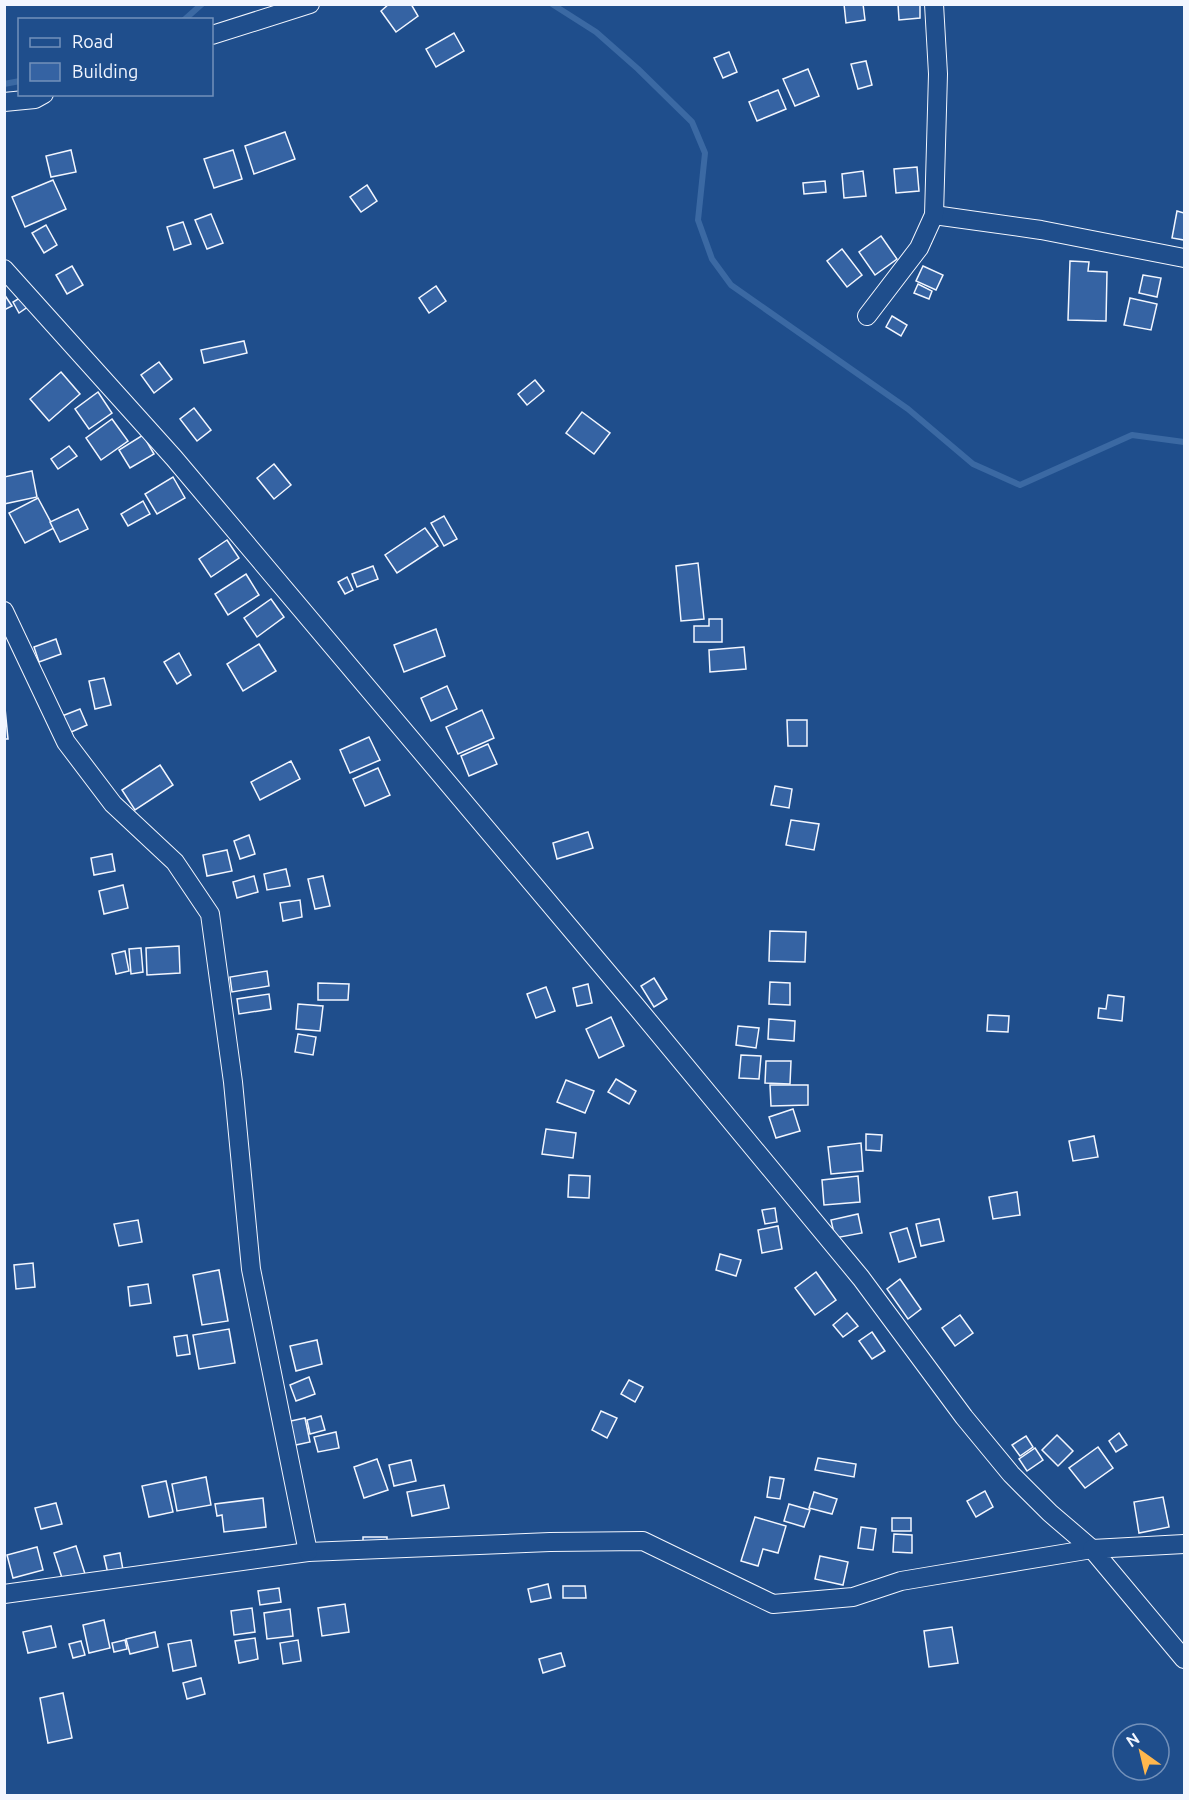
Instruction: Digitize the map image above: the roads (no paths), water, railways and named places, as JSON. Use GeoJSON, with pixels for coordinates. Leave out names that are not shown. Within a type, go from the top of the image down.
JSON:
{"type":"FeatureCollection","features":[{"type":"Feature","properties":{"kind":"street"},"geometry":{"type":"LineString","coordinates":[[213,34],[310,4]]}},
{"type":"Feature","properties":{"kind":"street"},"geometry":{"type":"LineString","coordinates":[[867,315],[919,248],[934,215],[938,74],[934,4]]}},
{"type":"Feature","properties":{"kind":"street"},"geometry":{"type":"LineString","coordinates":[[4,102],[34,99],[40,96]]}},
{"type":"Feature","properties":{"kind":"street"},"geometry":{"type":"LineString","coordinates":[[934,215],[1041,230],[1185,258]]}},
{"type":"Feature","properties":{"kind":"street"},"geometry":{"type":"LineString","coordinates":[[4,269],[174,458],[635,1005],[861,1278],[964,1417],[1011,1474],[1050,1513],[1092,1549],[1185,1659]]}},
{"type":"Feature","properties":{"kind":"street"},"geometry":{"type":"LineString","coordinates":[[4,611],[66,742],[113,804],[175,862],[210,914],[233,1082],[251,1269],[308,1552]]}},
{"type":"Feature","properties":{"kind":"street"},"geometry":{"type":"LineString","coordinates":[[4,1594],[308,1552],[550,1542],[643,1541],[773,1604],[853,1597],[901,1581],[1092,1549],[1185,1544]]}},
{"type":"Feature","properties":{"kind":"waterway"},"geometry":{"type":"LineString","coordinates":[[186,18],[202,4]]}},
{"type":"Feature","properties":{"kind":"waterway"},"geometry":{"type":"LineString","coordinates":[[552,4],[596,32],[692,122],[705,153],[698,220],[712,259],[731,285],[908,409],[973,464],[1020,485],[1132,435],[1184,442]]}},
{"type":"Feature","properties":{"kind":"waterway"},"geometry":{"type":"LineString","coordinates":[[4,84],[18,81]]}}]}
